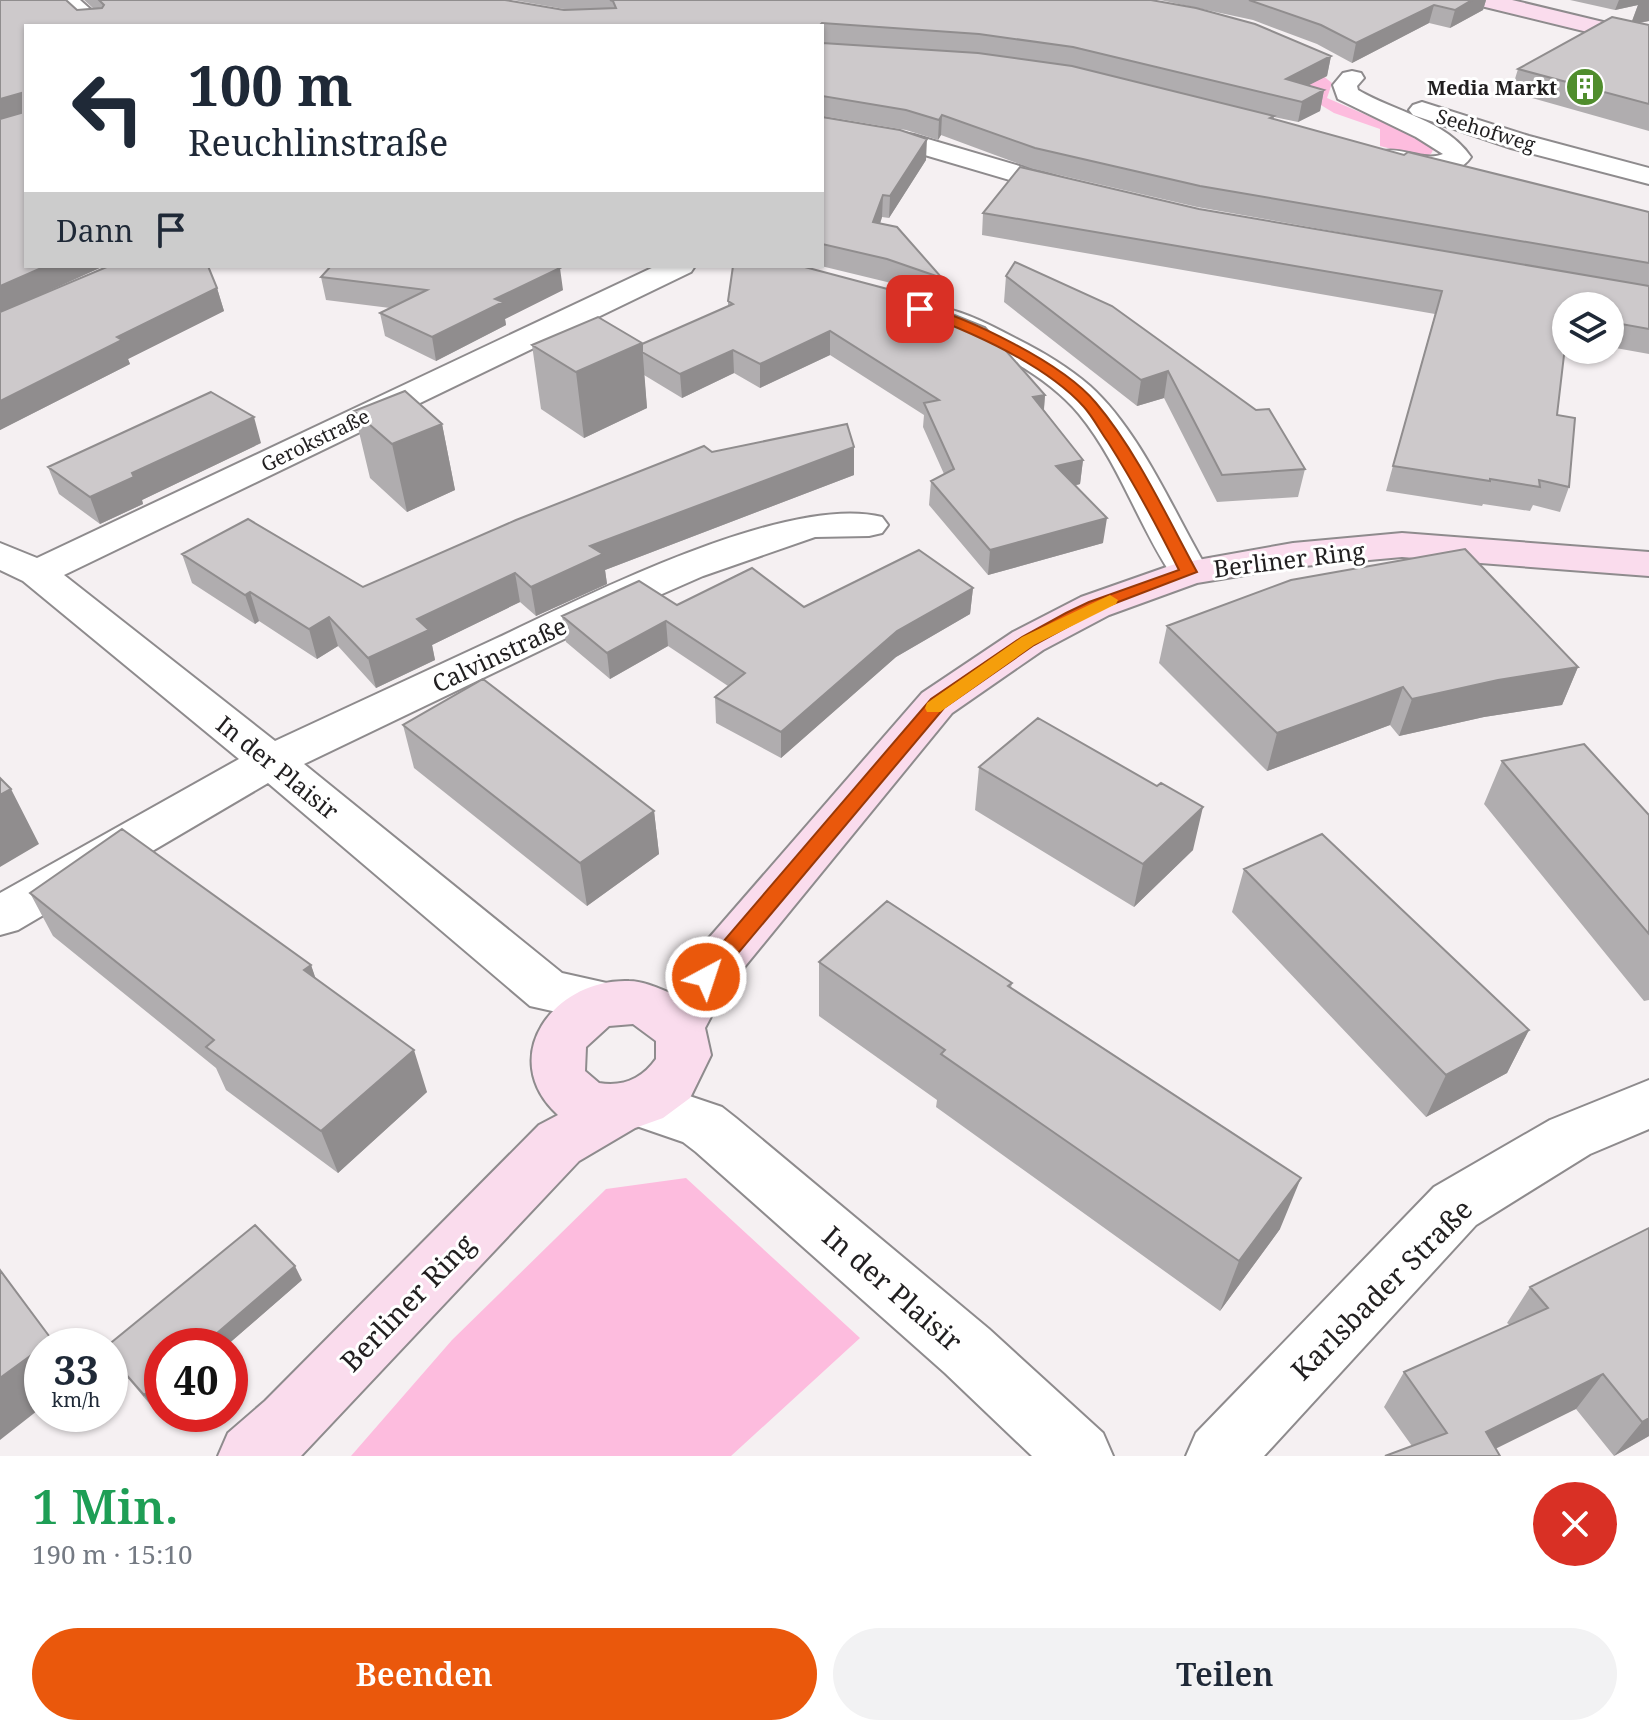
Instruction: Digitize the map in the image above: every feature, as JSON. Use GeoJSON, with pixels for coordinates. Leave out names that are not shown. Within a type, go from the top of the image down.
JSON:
{"type":"FeatureCollection","features":[{"type":"Feature","properties":{"kind":"street"},"geometry":{"type":"LineString","coordinates":[[66,0],[96,24]]}},
{"type":"Feature","properties":{"kind":"street"},"geometry":{"type":"LineString","coordinates":[[1485,0],[1642,35]]}},
{"type":"Feature","properties":{"kind":"street","name":"Seehofweg"},"geometry":{"type":"LineString","coordinates":[[1377,153],[1429,166],[1446,164],[1458,157],[1454,148],[1438,137],[1365,107],[1347,94],[1343,72],[1432,115],[1649,176]]}},
{"type":"Feature","properties":{"kind":"street"},"geometry":{"type":"LineString","coordinates":[[824,126],[905,141],[1012,175],[1098,197]]}},
{"type":"Feature","properties":{"kind":"street","name":"Gerokstraße"},"geometry":{"type":"LineString","coordinates":[[37,573],[676,268]]}},
{"type":"Feature","properties":{"kind":"street"},"geometry":{"type":"LineString","coordinates":[[910,305],[997,341],[1060,379],[1090,405],[1140,480],[1189,572]]}},
{"type":"Feature","properties":{"kind":"street","name":"Calvinstraße"},"geometry":{"type":"LineString","coordinates":[[0,916],[271,761],[598,607],[689,568],[773,537],[814,526],[869,525]]}},
{"type":"Feature","properties":{"kind":"street","name":"Berliner Ring"},"geometry":{"type":"LineString","coordinates":[[251,1456],[288,1424],[559,1065],[654,1065],[706,977],[937,703],[1028,641],[1095,606],[1189,572],[1293,555],[1402,545],[1649,564]]}},
{"type":"Feature","properties":{"kind":"street","name":"In der Plaisir"},"geometry":{"type":"LineString","coordinates":[[0,555],[37,573],[271,761],[559,1065]]}},
{"type":"Feature","properties":{"kind":"street"},"geometry":{"type":"LineString","coordinates":[[559,1065],[590,1010],[654,1065]]}},
{"type":"Feature","properties":{"kind":"street","name":"In der Plaisir"},"geometry":{"type":"LineString","coordinates":[[654,1065],[1080,1456]]}},
{"type":"Feature","properties":{"kind":"street","name":"Karlsbader Straße"},"geometry":{"type":"LineString","coordinates":[[1219,1456],[1455,1206],[1570,1137],[1649,1104]]}},
{"type":"Feature","properties":{"kind":"shaded area"},"geometry":{"type":"Polygon","coordinates":[[[1204,34],[1322,75],[1332,83],[1327,98],[1429,142],[1433,150],[1431,154],[1422,157],[1380,146],[1380,129],[1334,113],[1204,34]]]}},
{"type":"Feature","properties":{"kind":"shaded area"},"geometry":{"type":"Polygon","coordinates":[[[686,1178],[860,1338],[731,1456],[351,1456],[452,1340],[606,1189],[686,1178]]]}},
{"type":"Feature","properties":{"kind":"building"},"geometry":{"type":"Polygon","coordinates":[[[0,0],[66,0],[77,10],[102,8],[104,5],[99,0],[505,0],[564,10],[616,8],[610,0],[1151,0],[1255,24],[1331,56],[1286,79],[1324,90],[1302,102],[1073,47],[979,34],[822,23],[24,24],[24,268],[41,268],[0,286],[0,119],[21,113],[21,93],[0,99],[0,0]]]}},
{"type":"Feature","properties":{"kind":"building"},"geometry":{"type":"Polygon","coordinates":[[[1249,0],[1472,0],[1455,10],[1434,5],[1356,43],[1321,25],[1249,0]]]}},
{"type":"Feature","properties":{"kind":"building"},"geometry":{"type":"Polygon","coordinates":[[[1612,17],[1649,25],[1649,104],[1518,69],[1612,17]]]}},
{"type":"Feature","properties":{"kind":"building"},"geometry":{"type":"Polygon","coordinates":[[[824,43],[978,53],[1072,66],[1274,116],[1270,118],[1404,155],[1408,152],[1649,212],[1649,263],[1200,186],[1035,148],[942,115],[939,120],[906,110],[824,96],[824,43]]]}},
{"type":"Feature","properties":{"kind":"building"},"geometry":{"type":"Polygon","coordinates":[[[824,117],[900,130],[927,139],[890,196],[883,195],[873,222],[897,227],[942,278],[887,259],[824,244],[824,117]]]}},
{"type":"Feature","properties":{"kind":"building"},"geometry":{"type":"Polygon","coordinates":[[[1020,167],[1199,209],[1649,286],[1649,329],[1624,325],[1624,292],[1552,292],[1552,364],[1563,364],[1557,415],[1575,418],[1569,487],[1539,480],[1540,487],[1393,466],[1442,291],[983,213],[1020,167]]]}},
{"type":"Feature","properties":{"kind":"building"},"geometry":{"type":"Polygon","coordinates":[[[1015,262],[1112,306],[1256,410],[1269,409],[1305,469],[1222,475],[1168,371],[1141,380],[1006,276],[1015,262]]]}},
{"type":"Feature","properties":{"kind":"building"},"geometry":{"type":"Polygon","coordinates":[[[104,268],[209,268],[217,288],[117,337],[122,340],[0,401],[0,312],[104,268]]]}},
{"type":"Feature","properties":{"kind":"building"},"geometry":{"type":"Polygon","coordinates":[[[329,268],[560,268],[495,299],[503,302],[432,337],[380,313],[427,290],[321,277],[329,268]]]}},
{"type":"Feature","properties":{"kind":"building"},"geometry":{"type":"Polygon","coordinates":[[[733,268],[809,268],[895,291],[985,327],[1045,395],[1033,397],[1083,460],[1056,466],[1107,518],[990,550],[931,481],[954,469],[924,403],[939,400],[830,331],[760,364],[733,350],[680,374],[642,352],[642,344],[733,304],[728,301],[733,268]]]}},
{"type":"Feature","properties":{"kind":"building"},"geometry":{"type":"Polygon","coordinates":[[[598,317],[642,343],[576,372],[532,345],[598,317]]]}},
{"type":"Feature","properties":{"kind":"building"},"geometry":{"type":"Polygon","coordinates":[[[405,391],[442,424],[392,444],[354,411],[405,391]]]}},
{"type":"Feature","properties":{"kind":"building"},"geometry":{"type":"Polygon","coordinates":[[[211,392],[254,417],[132,473],[134,477],[90,497],[48,467],[211,392]]]}},
{"type":"Feature","properties":{"kind":"building"},"geometry":{"type":"Polygon","coordinates":[[[847,424],[854,447],[590,546],[603,554],[531,587],[515,573],[417,619],[429,630],[368,658],[329,617],[309,629],[250,592],[245,595],[182,554],[248,519],[363,587],[516,520],[704,446],[712,452],[847,424]]]}},
{"type":"Feature","properties":{"kind":"building"},"geometry":{"type":"Polygon","coordinates":[[[1465,549],[1578,667],[1412,699],[1403,687],[1277,733],[1167,626],[1291,580],[1465,549]]]}},
{"type":"Feature","properties":{"kind":"building"},"geometry":{"type":"Polygon","coordinates":[[[919,550],[973,588],[897,631],[781,732],[715,697],[745,673],[666,621],[607,653],[562,616],[639,581],[677,605],[752,568],[804,607],[919,550]]]}},
{"type":"Feature","properties":{"kind":"building"},"geometry":{"type":"Polygon","coordinates":[[[483,679],[654,811],[580,863],[403,725],[483,679]]]}},
{"type":"Feature","properties":{"kind":"building"},"geometry":{"type":"Polygon","coordinates":[[[1038,718],[1157,786],[1161,783],[1203,807],[1143,864],[979,767],[1038,718]]]}},
{"type":"Feature","properties":{"kind":"building"},"geometry":{"type":"Polygon","coordinates":[[[1584,744],[1649,815],[1649,934],[1502,761],[1584,744]]]}},
{"type":"Feature","properties":{"kind":"building"},"geometry":{"type":"Polygon","coordinates":[[[0,778],[11,789],[0,795],[0,778]]]}},
{"type":"Feature","properties":{"kind":"building"},"geometry":{"type":"Polygon","coordinates":[[[122,829],[311,965],[304,970],[414,1050],[321,1131],[206,1047],[214,1040],[30,893],[122,829]]]}},
{"type":"Feature","properties":{"kind":"building"},"geometry":{"type":"Polygon","coordinates":[[[1322,834],[1529,1030],[1446,1075],[1244,869],[1322,834]]]}},
{"type":"Feature","properties":{"kind":"building"},"geometry":{"type":"Polygon","coordinates":[[[887,901],[1012,983],[1008,986],[1301,1178],[1239,1261],[941,1054],[945,1050],[819,962],[887,901]]]}},
{"type":"Feature","properties":{"kind":"building"},"geometry":{"type":"Polygon","coordinates":[[[255,1225],[295,1266],[223,1328],[144,1328],[144,1395],[128,1377],[128,1329],[255,1225]]]}},
{"type":"Feature","properties":{"kind":"building"},"geometry":{"type":"Polygon","coordinates":[[[1649,1228],[1649,1418],[1642,1422],[1603,1374],[1486,1432],[1500,1456],[1385,1456],[1447,1433],[1404,1372],[1548,1308],[1530,1287],[1649,1228]]]}},
{"type":"Feature","properties":{"kind":"building"},"geometry":{"type":"Polygon","coordinates":[[[0,1270],[43,1328],[24,1328],[24,1360],[0,1378],[0,1270]]]}},
{"type":"Feature","properties":{"kind":"slow traffic"},"geometry":{"type":"LineString","coordinates":[[934,708],[1028,641],[1110,600]]}},
{"type":"Feature","properties":{"kind":"place","name":"Media Markt"},"geometry":{"type":"Point","coordinates":[1585,87]}},
{"type":"Feature","properties":{"kind":"route"},"geometry":{"type":"LineString","coordinates":[[706,977],[937,703],[1028,641],[1072,617],[1189,572],[1140,480],[1090,405],[1060,379],[997,341],[920,309]]}}]}
